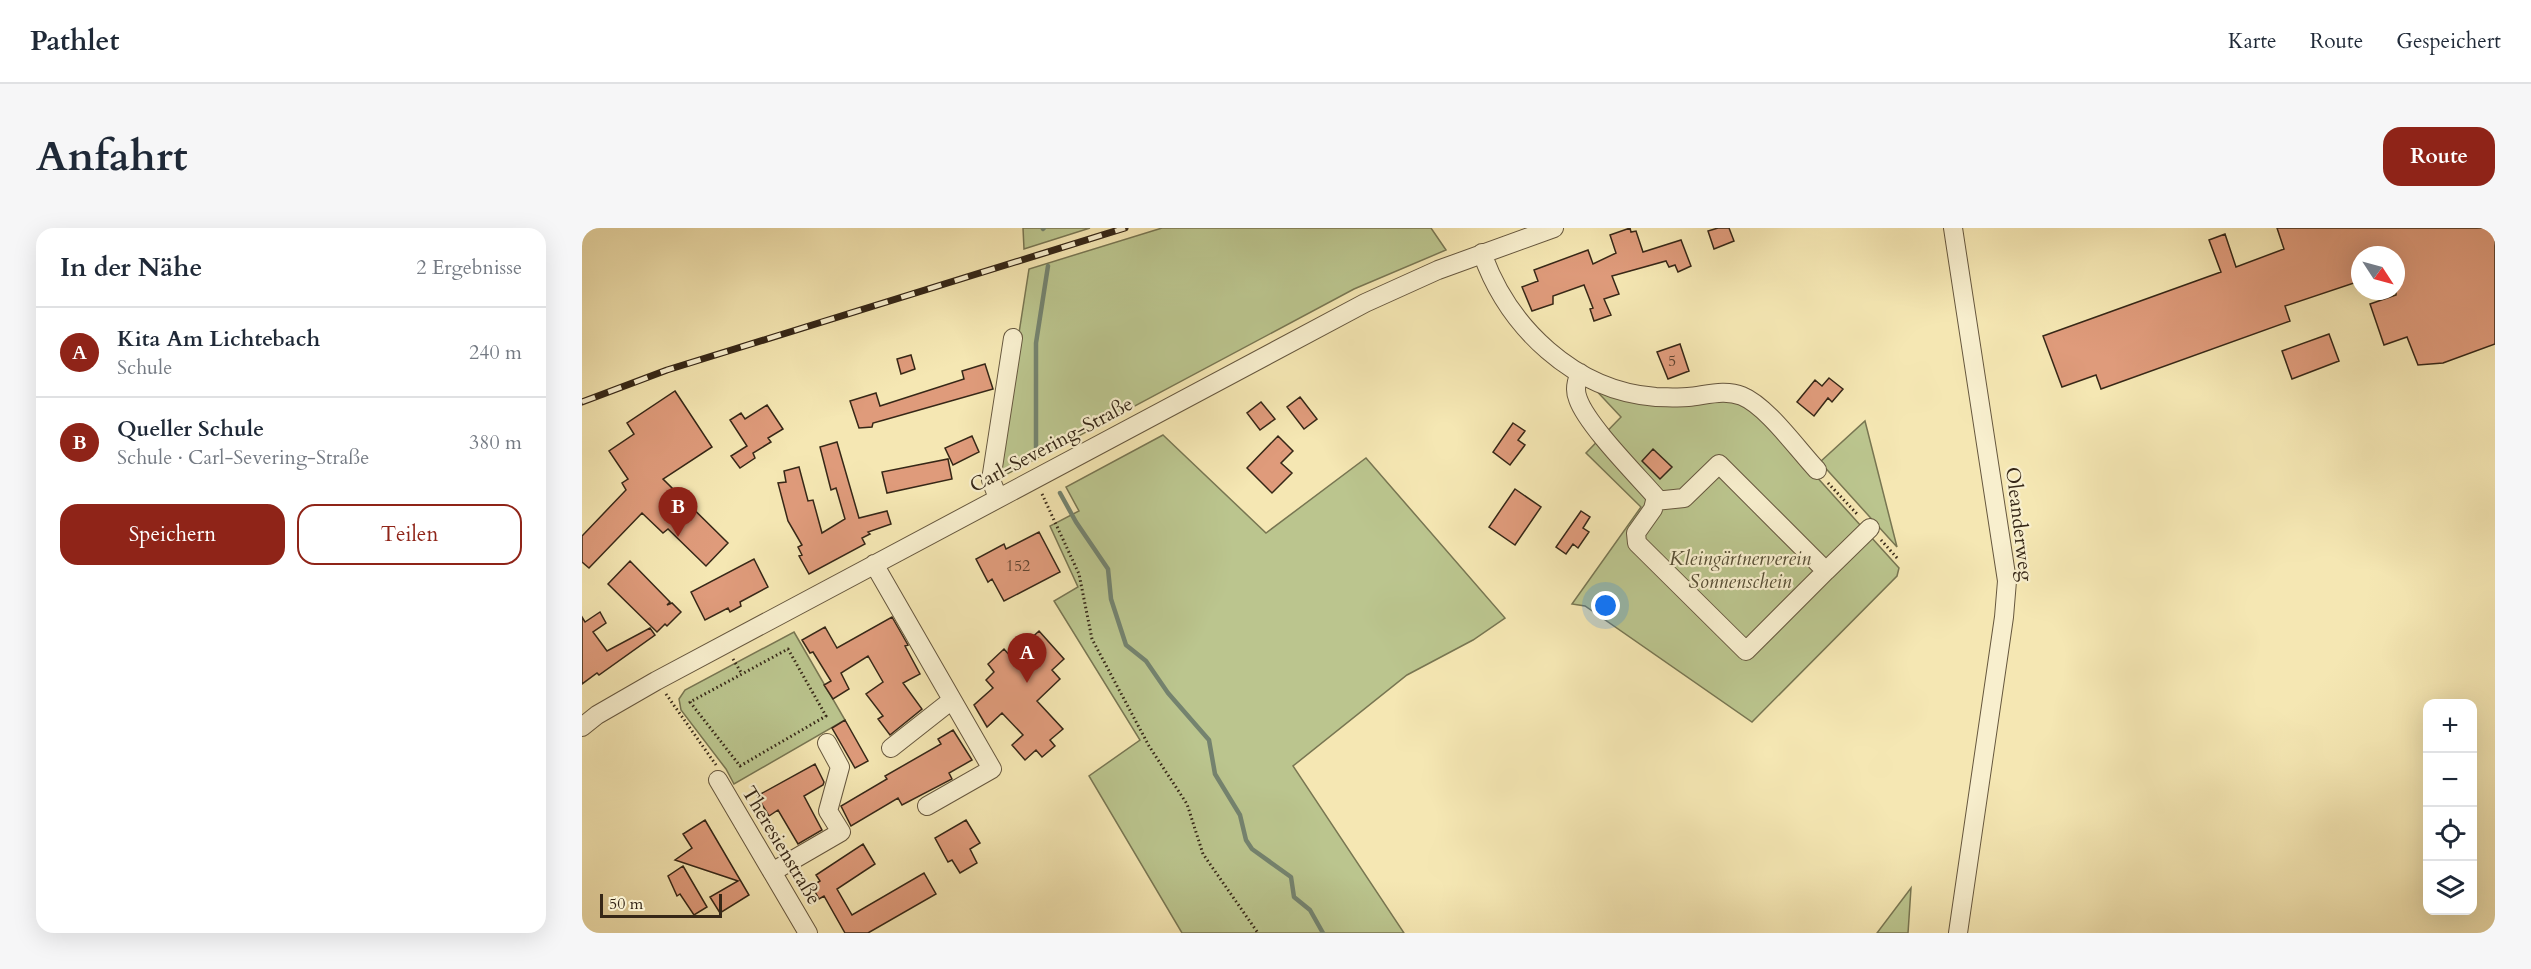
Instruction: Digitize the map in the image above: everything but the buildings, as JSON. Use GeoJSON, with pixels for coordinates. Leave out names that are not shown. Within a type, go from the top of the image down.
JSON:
{"type":"FeatureCollection","features":[{"type":"Feature","properties":{"kind":"street","name":"Carl-Severing-Straße"},"geometry":{"type":"LineString","coordinates":[[582,727],[597,715],[724,644],[1365,303],[1438,270],[1554,228]]}},
{"type":"Feature","properties":{"kind":"street","name":"Oleanderweg"},"geometry":{"type":"LineString","coordinates":[[1953,228],[2007,581],[2004,617],[1958,933]]}},
{"type":"Feature","properties":{"kind":"street"},"geometry":{"type":"LineString","coordinates":[[1482,253],[1497,289],[1525,329],[1549,352],[1580,373],[1607,385],[1653,396],[1685,398],[1727,392],[1741,396],[1759,406],[1817,470]]}},
{"type":"Feature","properties":{"kind":"street"},"geometry":{"type":"LineString","coordinates":[[998,498],[991,480],[1013,338]]}},
{"type":"Feature","properties":{"kind":"street"},"geometry":{"type":"LineString","coordinates":[[1580,373],[1575,387],[1578,401],[1603,436],[1656,497],[1653,509],[1636,533],[1637,543],[1746,651],[1870,528]]}},
{"type":"Feature","properties":{"kind":"street"},"geometry":{"type":"LineString","coordinates":[[1655,501],[1684,498],[1719,464],[1826,571]]}},
{"type":"Feature","properties":{"kind":"street"},"geometry":{"type":"LineString","coordinates":[[874,564],[992,770],[927,806]]}},
{"type":"Feature","properties":{"kind":"street"},"geometry":{"type":"LineString","coordinates":[[891,748],[952,700]]}},
{"type":"Feature","properties":{"kind":"street"},"geometry":{"type":"LineString","coordinates":[[772,872],[841,832],[828,811],[840,767],[827,743]]}},
{"type":"Feature","properties":{"kind":"street","name":"Theresienstraße"},"geometry":{"type":"LineString","coordinates":[[718,780],[808,933]]}},
{"type":"Feature","properties":{"kind":"path"},"geometry":{"type":"LineString","coordinates":[[1034,478],[1079,574],[1092,639],[1149,746],[1187,804],[1203,854],[1258,933]]}},
{"type":"Feature","properties":{"kind":"path"},"geometry":{"type":"LineString","coordinates":[[724,644],[742,674]]}},
{"type":"Feature","properties":{"kind":"path"},"geometry":{"type":"LineString","coordinates":[[788,649],[826,716],[740,766],[690,702],[742,674],[788,649]]}},
{"type":"Feature","properties":{"kind":"path"},"geometry":{"type":"LineString","coordinates":[[656,681],[715,761],[718,780]]}},
{"type":"Feature","properties":{"kind":"green space"},"geometry":{"type":"Polygon","coordinates":[[[1023,228],[1090,228],[1024,249],[1023,228]]]}},
{"type":"Feature","properties":{"kind":"green space"},"geometry":{"type":"Polygon","coordinates":[[[1162,228],[1431,228],[1446,250],[1354,289],[996,480],[1029,269],[1162,228]]]}},
{"type":"Feature","properties":{"kind":"green space","name":"Kleingärtnerverein Sonnenschein"},"geometry":{"type":"Polygon","coordinates":[[[1590,384],[1739,401],[1767,422],[1899,568],[1897,576],[1752,722],[1585,606],[1572,604],[1641,507],[1586,453],[1621,417],[1590,384]]]}},
{"type":"Feature","properties":{"kind":"green space"},"geometry":{"type":"Polygon","coordinates":[[[1865,421],[1897,547],[1820,462],[1865,421]]]}},
{"type":"Feature","properties":{"kind":"green space"},"geometry":{"type":"Polygon","coordinates":[[[1163,435],[1266,533],[1366,458],[1505,618],[1473,640],[1407,675],[1293,766],[1404,933],[1182,933],[1089,776],[1140,740],[1054,601],[1078,587],[1050,526],[1079,511],[1066,487],[1163,435]]]}},
{"type":"Feature","properties":{"kind":"green space"},"geometry":{"type":"Polygon","coordinates":[[[794,632],[845,720],[734,784],[726,769],[681,710],[679,699],[685,690],[794,632]]]}},
{"type":"Feature","properties":{"kind":"green space"},"geometry":{"type":"Polygon","coordinates":[[[1911,888],[1908,933],[1877,933],[1911,888]]]}},
{"type":"Feature","properties":{"kind":"waterway"},"geometry":{"type":"LineString","coordinates":[[1036,452],[1036,343],[1048,266]]}},
{"type":"Feature","properties":{"kind":"waterway"},"geometry":{"type":"LineString","coordinates":[[1060,493],[1076,522],[1108,569],[1111,599],[1126,645],[1146,661],[1168,693],[1209,740],[1215,774],[1240,815],[1246,840],[1252,849],[1291,877],[1294,897],[1310,910],[1323,933]]}},
{"type":"Feature","properties":{"kind":"railway"},"geometry":{"type":"LineString","coordinates":[[582,402],[667,370],[1125,228]]}},
{"type":"Feature","properties":{"kind":"place","name":"Queller Schule"},"geometry":{"type":"Point","coordinates":[678,537]}},
{"type":"Feature","properties":{"kind":"place","name":"Kita Am Lichtebach"},"geometry":{"type":"Point","coordinates":[1027,683]}}]}
